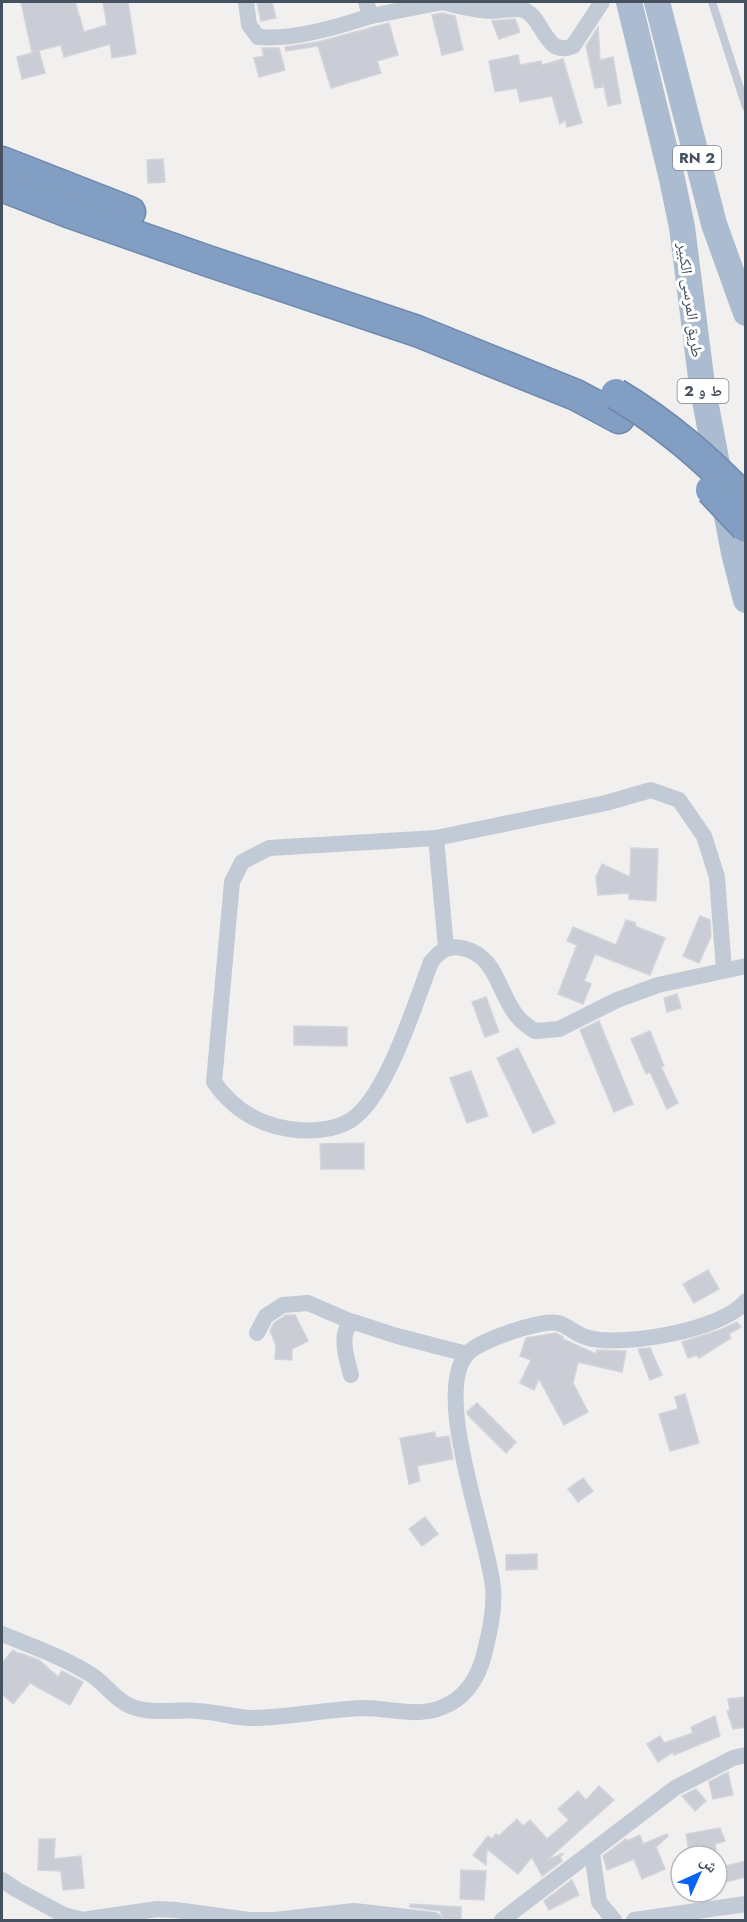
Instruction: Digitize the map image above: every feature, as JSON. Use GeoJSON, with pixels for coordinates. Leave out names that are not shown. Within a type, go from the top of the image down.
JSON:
{"type":"FeatureCollection","features":[{"type":"Feature","properties":{"kind":"highway"},"geometry":{"type":"LineString","coordinates":[[2,162],[99,201],[431,316],[553,363],[618,406],[721,500],[746,527]]}},
{"type":"Feature","properties":{"kind":"highway"},"geometry":{"type":"LineString","coordinates":[[2,186],[68,212],[205,260],[417,331],[557,386],[618,406],[671,429],[698,452],[746,500]]}},
{"type":"Feature","properties":{"kind":"main road","name":"RN 2"},"geometry":{"type":"LineString","coordinates":[[657,2],[714,224],[746,313]]}},
{"type":"Feature","properties":{"kind":"main road","name":"طريق المرسى الكبير"},"geometry":{"type":"LineString","coordinates":[[628,3],[682,227],[702,385],[729,531],[746,600]]}},
{"type":"Feature","properties":{"kind":"street"},"geometry":{"type":"LineString","coordinates":[[246,2],[249,25],[258,37],[273,38],[315,31],[369,9],[443,2],[473,9],[526,11],[545,37],[557,47],[563,48],[573,46],[602,2]]}},
{"type":"Feature","properties":{"kind":"street"},"geometry":{"type":"LineString","coordinates":[[724,970],[717,877],[704,836],[679,800],[651,790],[606,803],[436,838],[269,848],[242,862],[232,882],[214,1082],[224,1096],[241,1111],[273,1127],[299,1131],[324,1129],[340,1126],[351,1120],[360,1113],[376,1092],[396,1054],[431,963],[439,952],[455,946],[479,955],[491,967],[516,1014],[535,1031],[559,1029],[617,1000],[658,985],[746,966]]}},
{"type":"Feature","properties":{"kind":"street"},"geometry":{"type":"LineString","coordinates":[[436,838],[446,948]]}},
{"type":"Feature","properties":{"kind":"street"},"geometry":{"type":"LineString","coordinates":[[257,1333],[266,1316],[283,1305],[308,1303],[352,1322],[467,1354]]}},
{"type":"Feature","properties":{"kind":"street"},"geometry":{"type":"LineString","coordinates":[[2,1634],[79,1668],[93,1676],[121,1701],[142,1710],[200,1711],[251,1718],[365,1708],[418,1713],[442,1707],[458,1699],[480,1671],[491,1628],[494,1590],[468,1481],[458,1426],[456,1376],[458,1367],[467,1354],[487,1342],[526,1328],[551,1323],[560,1324],[584,1337],[606,1341],[670,1335],[699,1327],[744,1305]]}},
{"type":"Feature","properties":{"kind":"street"},"geometry":{"type":"LineString","coordinates":[[351,1375],[345,1345],[346,1330],[352,1322]]}},
{"type":"Feature","properties":{"kind":"street"},"geometry":{"type":"LineString","coordinates":[[502,1920],[675,1788],[733,1758],[746,1755]]}},
{"type":"Feature","properties":{"kind":"street"},"geometry":{"type":"LineString","coordinates":[[592,1853],[599,1902],[614,1920]]}},
{"type":"Feature","properties":{"kind":"street"},"geometry":{"type":"LineString","coordinates":[[2,1880],[64,1915],[81,1920],[158,1909],[249,1920],[360,1916],[434,1920]]}},
{"type":"Feature","properties":{"kind":"street"},"geometry":{"type":"LineString","coordinates":[[634,1920],[746,1904]]}},
{"type":"Feature","properties":{"kind":"lane"},"geometry":{"type":"LineString","coordinates":[[712,2],[746,107]]}},
{"type":"Feature","properties":{"kind":"building"},"geometry":{"type":"Polygon","coordinates":[[[21,2],[75,2],[84,32],[107,25],[103,2],[128,2],[136,54],[112,58],[110,44],[64,57],[61,45],[32,52],[21,2]]]}},
{"type":"Feature","properties":{"kind":"building"},"geometry":{"type":"Polygon","coordinates":[[[257,2],[272,2],[276,18],[261,21],[257,2]]]}},
{"type":"Feature","properties":{"kind":"building"},"geometry":{"type":"Polygon","coordinates":[[[442,13],[455,16],[463,50],[442,55],[432,15],[442,13]]]}},
{"type":"Feature","properties":{"kind":"building"},"geometry":{"type":"Polygon","coordinates":[[[515,19],[520,32],[499,39],[492,21],[515,19]]]}},
{"type":"Feature","properties":{"kind":"building"},"geometry":{"type":"Polygon","coordinates":[[[389,23],[398,55],[377,61],[381,73],[331,88],[318,46],[286,51],[285,47],[318,42],[389,23]]]}},
{"type":"Feature","properties":{"kind":"building"},"geometry":{"type":"Polygon","coordinates":[[[598,27],[600,60],[613,57],[621,103],[608,106],[603,82],[602,87],[595,88],[586,46],[598,27]]]}},
{"type":"Feature","properties":{"kind":"building"},"geometry":{"type":"Polygon","coordinates":[[[262,48],[279,48],[285,70],[259,77],[254,58],[264,56],[262,48]]]}},
{"type":"Feature","properties":{"kind":"building"},"geometry":{"type":"Polygon","coordinates":[[[39,51],[45,73],[22,79],[17,57],[39,51]]]}},
{"type":"Feature","properties":{"kind":"building"},"geometry":{"type":"Polygon","coordinates":[[[518,55],[520,65],[541,61],[542,65],[563,59],[582,123],[567,127],[565,120],[560,124],[552,96],[520,102],[517,88],[495,92],[489,61],[518,55]]]}},
{"type":"Feature","properties":{"kind":"building"},"geometry":{"type":"Polygon","coordinates":[[[163,159],[165,182],[148,183],[147,160],[163,159]]]}},
{"type":"Feature","properties":{"kind":"building"},"geometry":{"type":"Polygon","coordinates":[[[631,848],[658,849],[656,901],[629,899],[629,893],[598,895],[596,877],[602,864],[630,877],[631,848]]]}},
{"type":"Feature","properties":{"kind":"building"},"geometry":{"type":"Polygon","coordinates":[[[700,916],[710,920],[711,936],[699,963],[683,956],[700,916]]]}},
{"type":"Feature","properties":{"kind":"building"},"geometry":{"type":"Polygon","coordinates":[[[626,920],[665,938],[650,975],[595,954],[584,981],[591,984],[583,1004],[558,994],[577,945],[567,941],[573,927],[616,945],[626,920]]]}},
{"type":"Feature","properties":{"kind":"building"},"geometry":{"type":"Polygon","coordinates":[[[677,994],[681,1008],[667,1012],[664,998],[677,994]]]}},
{"type":"Feature","properties":{"kind":"building"},"geometry":{"type":"Polygon","coordinates":[[[486,997],[499,1032],[485,1037],[472,1002],[486,997]]]}},
{"type":"Feature","properties":{"kind":"building"},"geometry":{"type":"Polygon","coordinates":[[[599,1021],[633,1104],[614,1112],[580,1030],[599,1021]]]}},
{"type":"Feature","properties":{"kind":"building"},"geometry":{"type":"Polygon","coordinates":[[[294,1026],[347,1027],[347,1046],[294,1045],[294,1026]]]}},
{"type":"Feature","properties":{"kind":"building"},"geometry":{"type":"Polygon","coordinates":[[[650,1031],[664,1066],[661,1067],[678,1103],[667,1109],[650,1072],[646,1074],[631,1039],[650,1031]]]}},
{"type":"Feature","properties":{"kind":"building"},"geometry":{"type":"Polygon","coordinates":[[[518,1048],[555,1123],[533,1133],[497,1058],[518,1048]]]}},
{"type":"Feature","properties":{"kind":"building"},"geometry":{"type":"Polygon","coordinates":[[[471,1071],[488,1116],[467,1123],[450,1078],[471,1071]]]}},
{"type":"Feature","properties":{"kind":"building"},"geometry":{"type":"Polygon","coordinates":[[[364,1143],[364,1169],[321,1169],[320,1144],[364,1143]]]}},
{"type":"Feature","properties":{"kind":"building"},"geometry":{"type":"Polygon","coordinates":[[[708,1270],[719,1289],[694,1303],[683,1284],[708,1270]]]}},
{"type":"Feature","properties":{"kind":"building"},"geometry":{"type":"Polygon","coordinates":[[[286,1315],[295,1315],[308,1341],[292,1349],[292,1360],[275,1359],[276,1345],[270,1331],[274,1323],[286,1315]]]}},
{"type":"Feature","properties":{"kind":"building"},"geometry":{"type":"Polygon","coordinates":[[[737,1322],[741,1327],[729,1334],[731,1338],[699,1358],[697,1355],[688,1358],[682,1342],[737,1322]]]}},
{"type":"Feature","properties":{"kind":"building"},"geometry":{"type":"Polygon","coordinates":[[[556,1333],[563,1339],[596,1354],[597,1350],[626,1351],[622,1372],[578,1362],[573,1383],[588,1412],[564,1425],[539,1379],[534,1390],[520,1383],[531,1360],[520,1356],[526,1338],[556,1333]]]}},
{"type":"Feature","properties":{"kind":"building"},"geometry":{"type":"Polygon","coordinates":[[[650,1348],[662,1375],[650,1380],[638,1349],[650,1348]]]}},
{"type":"Feature","properties":{"kind":"building"},"geometry":{"type":"Polygon","coordinates":[[[685,1394],[699,1443],[670,1451],[659,1414],[678,1409],[675,1397],[685,1394]]]}},
{"type":"Feature","properties":{"kind":"building"},"geometry":{"type":"Polygon","coordinates":[[[477,1403],[516,1442],[506,1453],[468,1415],[467,1412],[477,1403]]]}},
{"type":"Feature","properties":{"kind":"building"},"geometry":{"type":"Polygon","coordinates":[[[435,1432],[436,1438],[449,1436],[453,1459],[417,1466],[420,1481],[409,1484],[400,1438],[435,1432]]]}},
{"type":"Feature","properties":{"kind":"building"},"geometry":{"type":"Polygon","coordinates":[[[583,1478],[593,1491],[578,1502],[568,1489],[583,1478]]]}},
{"type":"Feature","properties":{"kind":"building"},"geometry":{"type":"Polygon","coordinates":[[[425,1517],[438,1534],[422,1546],[409,1529],[425,1517]]]}},
{"type":"Feature","properties":{"kind":"building"},"geometry":{"type":"Polygon","coordinates":[[[537,1554],[537,1569],[506,1570],[506,1555],[537,1554]]]}},
{"type":"Feature","properties":{"kind":"building"},"geometry":{"type":"Polygon","coordinates":[[[13,1650],[39,1660],[58,1677],[62,1671],[83,1682],[70,1705],[30,1683],[13,1704],[2,1694],[2,1663],[13,1650]]]}},
{"type":"Feature","properties":{"kind":"building"},"geometry":{"type":"Polygon","coordinates":[[[746,1697],[746,1727],[733,1729],[727,1711],[730,1710],[728,1699],[746,1697]]]}},
{"type":"Feature","properties":{"kind":"building"},"geometry":{"type":"Polygon","coordinates":[[[715,1716],[720,1736],[674,1755],[673,1752],[658,1762],[647,1744],[660,1736],[664,1743],[693,1733],[691,1727],[715,1716]]]}},
{"type":"Feature","properties":{"kind":"building"},"geometry":{"type":"Polygon","coordinates":[[[728,1772],[733,1795],[713,1799],[709,1782],[728,1772]]]}},
{"type":"Feature","properties":{"kind":"building"},"geometry":{"type":"Polygon","coordinates":[[[599,1786],[614,1800],[547,1860],[564,1853],[560,1857],[562,1861],[542,1876],[532,1857],[518,1874],[487,1849],[486,1865],[473,1855],[488,1836],[492,1839],[496,1834],[499,1836],[517,1819],[523,1826],[530,1820],[547,1839],[569,1820],[558,1809],[578,1791],[586,1800],[599,1786]]]}},
{"type":"Feature","properties":{"kind":"building"},"geometry":{"type":"Polygon","coordinates":[[[696,1789],[706,1801],[695,1811],[682,1796],[696,1789]]]}},
{"type":"Feature","properties":{"kind":"building"},"geometry":{"type":"Polygon","coordinates":[[[720,1828],[725,1841],[715,1844],[688,1844],[686,1834],[720,1828]]]}},
{"type":"Feature","properties":{"kind":"building"},"geometry":{"type":"Polygon","coordinates":[[[667,1834],[668,1836],[656,1847],[665,1869],[642,1879],[634,1859],[607,1870],[603,1856],[626,1839],[627,1841],[640,1835],[643,1844],[667,1834]]]}},
{"type":"Feature","properties":{"kind":"building"},"geometry":{"type":"Polygon","coordinates":[[[39,1839],[55,1839],[54,1859],[81,1856],[84,1888],[63,1890],[61,1871],[38,1870],[39,1839]]]}},
{"type":"Feature","properties":{"kind":"building"},"geometry":{"type":"Polygon","coordinates":[[[746,1861],[746,1877],[729,1881],[729,1865],[746,1861]]]}},
{"type":"Feature","properties":{"kind":"building"},"geometry":{"type":"Polygon","coordinates":[[[461,1870],[486,1871],[484,1900],[460,1899],[461,1870]]]}},
{"type":"Feature","properties":{"kind":"building"},"geometry":{"type":"Polygon","coordinates":[[[572,1880],[579,1895],[549,1910],[544,1901],[572,1880]]]}},
{"type":"Feature","properties":{"kind":"building"},"geometry":{"type":"Polygon","coordinates":[[[410,1904],[461,1907],[461,1920],[444,1920],[440,1911],[410,1907],[410,1904]]]}}]}
